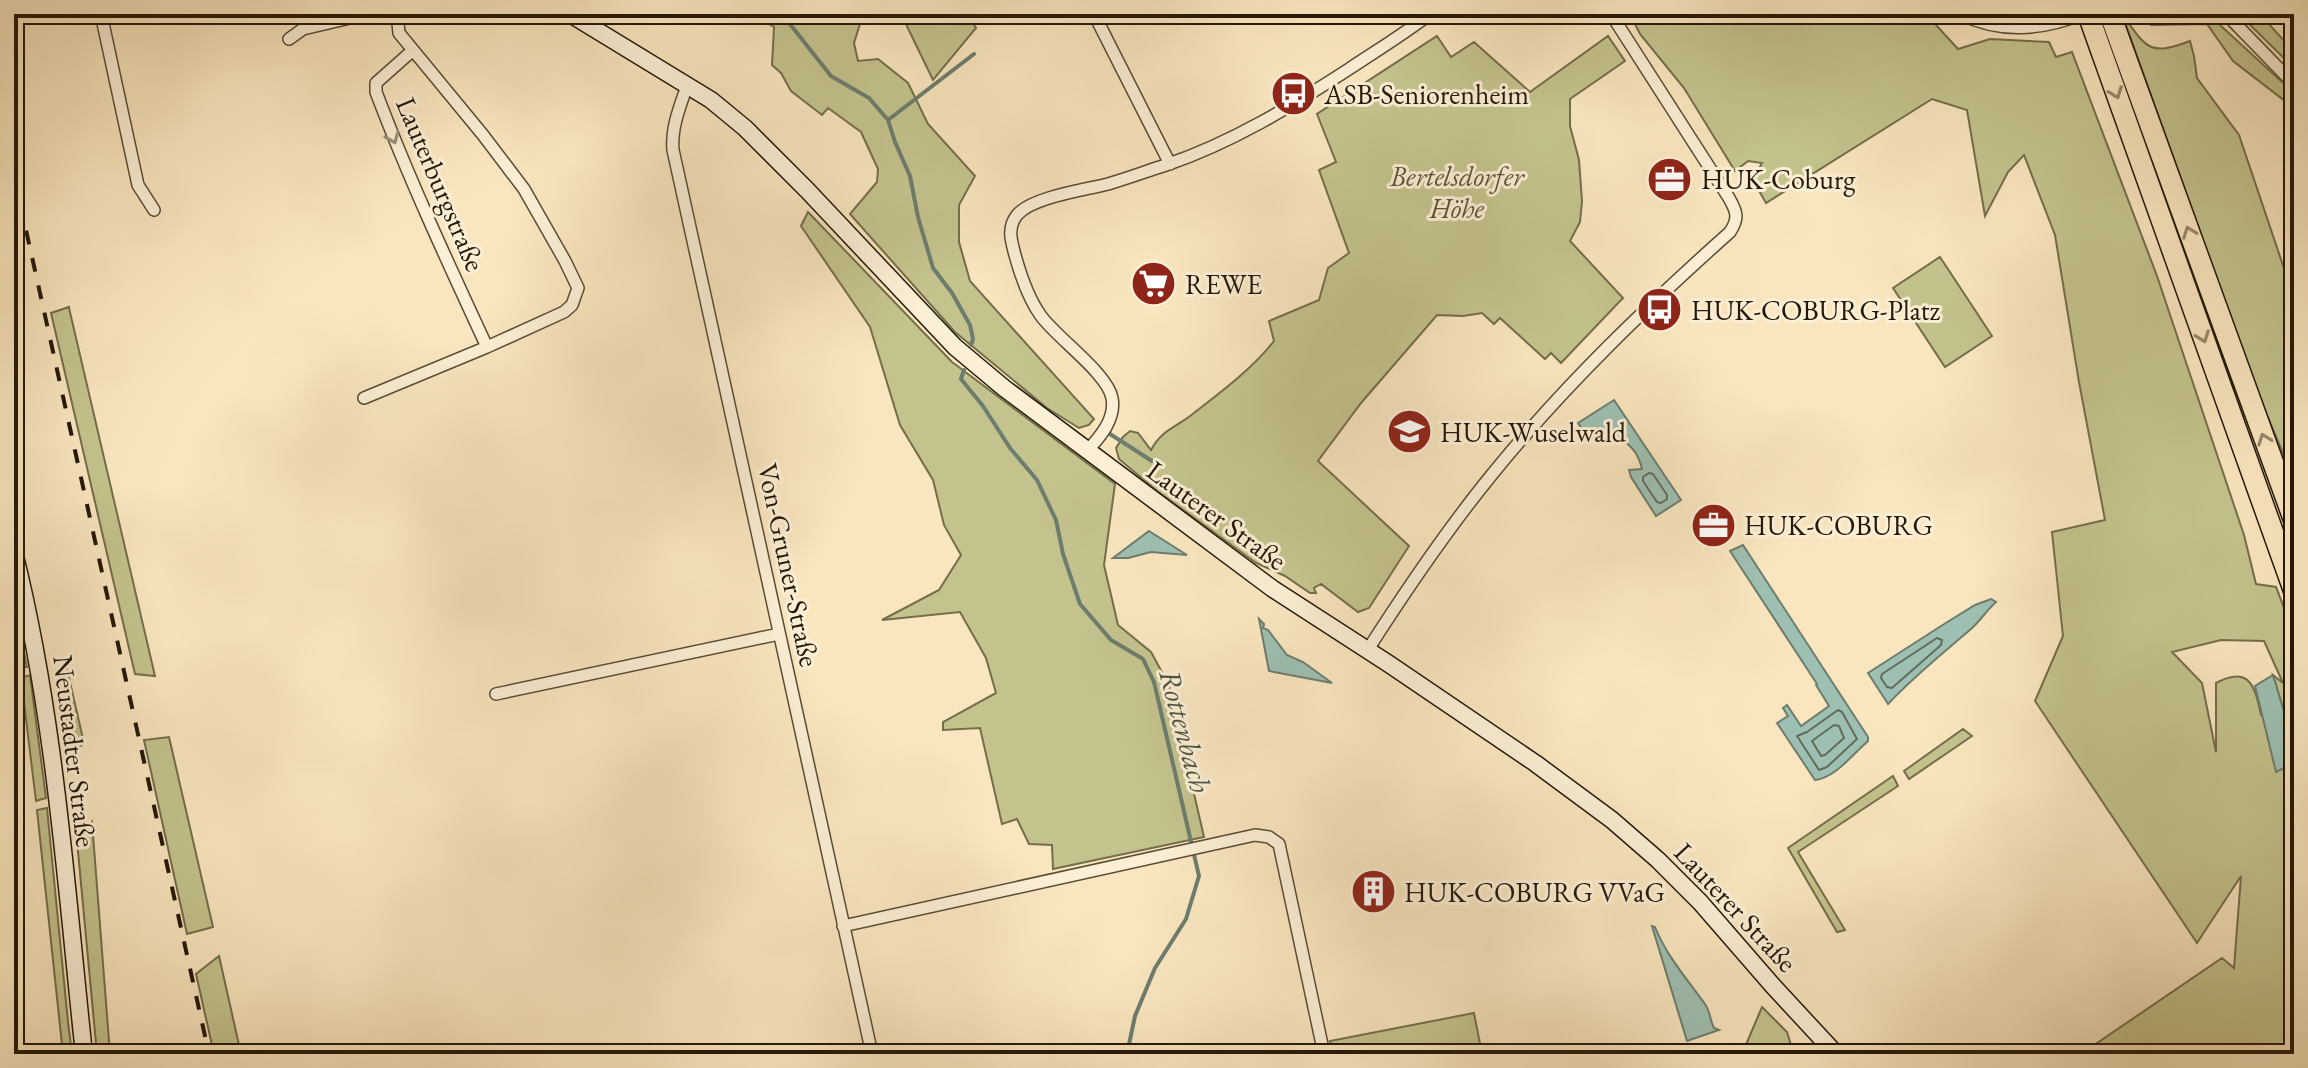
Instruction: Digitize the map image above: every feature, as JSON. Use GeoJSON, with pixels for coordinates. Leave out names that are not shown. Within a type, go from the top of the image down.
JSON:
{"type":"FeatureCollection","features":[{"type":"Feature","properties":{"kind":"highway"},"geometry":{"type":"LineString","coordinates":[[2085,14],[2294,591]]}},
{"type":"Feature","properties":{"kind":"highway"},"geometry":{"type":"LineString","coordinates":[[2110,14],[2294,520]]}},
{"type":"Feature","properties":{"kind":"street"},"geometry":{"type":"LineString","coordinates":[[101,14],[138,185],[154,210]]}},
{"type":"Feature","properties":{"kind":"street"},"geometry":{"type":"LineString","coordinates":[[289,39],[303,29],[367,14]]}},
{"type":"Feature","properties":{"kind":"street","name":"Lauterburgstraße"},"geometry":{"type":"LineString","coordinates":[[364,398],[564,312],[572,305],[578,288],[524,189],[412,51],[399,33],[397,14]]}},
{"type":"Feature","properties":{"kind":"street","name":"Lauterer Straße"},"geometry":{"type":"LineString","coordinates":[[570,14],[711,100],[764,145],[955,347],[1087,451],[1273,589],[1535,763],[1612,820],[1692,893],[1826,1051]]}},
{"type":"Feature","properties":{"kind":"street"},"geometry":{"type":"LineString","coordinates":[[1094,14],[1170,164]]}},
{"type":"Feature","properties":{"kind":"street"},"geometry":{"type":"LineString","coordinates":[[1087,451],[1108,424],[1113,406],[1112,395],[1106,382],[1057,334],[1030,299],[1014,251],[1010,227],[1019,212],[1040,201],[1170,164],[1217,143],[1297,101],[1410,30],[1430,14]]}},
{"type":"Feature","properties":{"kind":"street"},"geometry":{"type":"LineString","coordinates":[[1960,14],[1993,26],[2033,29],[2085,14]]}},
{"type":"Feature","properties":{"kind":"street"},"geometry":{"type":"LineString","coordinates":[[2226,14],[2294,84]]}},
{"type":"Feature","properties":{"kind":"street"},"geometry":{"type":"LineString","coordinates":[[1367,651],[1444,537],[1526,435],[1589,364],[1736,223],[1737,213],[1729,198],[1614,18]]}},
{"type":"Feature","properties":{"kind":"street","name":"Lauterburgstraße"},"geometry":{"type":"LineString","coordinates":[[412,51],[376,83],[376,92],[449,266],[487,347]]}},
{"type":"Feature","properties":{"kind":"street","name":"Von-Gruner-Straße"},"geometry":{"type":"LineString","coordinates":[[687,86],[672,144],[872,1054]]}},
{"type":"Feature","properties":{"kind":"street","name":"Neustadter Straße"},"geometry":{"type":"LineString","coordinates":[[14,552],[36,650],[54,768],[84,1054]]}},
{"type":"Feature","properties":{"kind":"street"},"geometry":{"type":"LineString","coordinates":[[496,694],[779,634]]}},
{"type":"Feature","properties":{"kind":"street"},"geometry":{"type":"LineString","coordinates":[[843,926],[1255,835],[1269,837],[1279,844],[1324,1054]]}},
{"type":"Feature","properties":{"kind":"green space"},"geometry":{"type":"Polygon","coordinates":[[[751,14],[863,14],[854,43],[858,61],[878,59],[908,83],[928,124],[975,176],[959,205],[959,242],[970,281],[1094,419],[1089,425],[1079,428],[1047,408],[955,332],[850,214],[877,182],[878,169],[861,132],[828,108],[822,115],[791,91],[781,73],[772,65],[774,27],[751,14]]]}},
{"type":"Feature","properties":{"kind":"green space"},"geometry":{"type":"Polygon","coordinates":[[[901,14],[967,14],[976,28],[933,80],[901,14]]]}},
{"type":"Feature","properties":{"kind":"green space"},"geometry":{"type":"Polygon","coordinates":[[[1630,14],[1926,14],[1958,49],[1990,39],[2049,42],[2056,57],[2072,52],[2157,276],[2244,535],[2256,584],[2276,587],[2294,634],[2294,1033],[2291,1054],[2081,1054],[2222,958],[2234,968],[2241,876],[2197,943],[2035,701],[2063,636],[2052,532],[2105,520],[2055,235],[2024,155],[2008,172],[1985,216],[1967,110],[1932,99],[1766,203],[1753,180],[1762,163],[1748,161],[1735,171],[1684,88],[1640,34],[1630,14]],[[2221,640],[2172,652],[2202,683],[2216,752],[2216,683],[2227,678],[2244,678],[2253,688],[2261,715],[2288,725],[2273,675],[2283,683],[2264,641],[2221,640]]]}},
{"type":"Feature","properties":{"kind":"green space"},"geometry":{"type":"Polygon","coordinates":[[[2122,14],[2149,46],[2165,48],[2190,41],[2197,78],[2239,135],[2294,298],[2294,479],[2260,399],[2122,14]]]}},
{"type":"Feature","properties":{"kind":"green space"},"geometry":{"type":"Polygon","coordinates":[[[2145,14],[2208,14],[2294,93],[2294,108],[2233,61],[2207,24],[2151,25],[2145,14]]]}},
{"type":"Feature","properties":{"kind":"green space"},"geometry":{"type":"Polygon","coordinates":[[[2239,14],[2260,14],[2294,52],[2294,68],[2239,14]]]}},
{"type":"Feature","properties":{"kind":"green space","name":"Bertelsdorfer Höhe"},"geometry":{"type":"Polygon","coordinates":[[[1437,36],[1451,57],[1474,42],[1530,92],[1608,36],[1625,61],[1570,99],[1570,126],[1579,160],[1582,201],[1580,222],[1570,241],[1623,298],[1561,363],[1551,353],[1545,359],[1500,318],[1494,324],[1482,313],[1437,315],[1361,403],[1318,461],[1409,546],[1369,608],[1358,612],[1321,584],[1314,588],[1316,593],[1310,593],[1285,576],[1256,563],[1157,491],[1119,459],[1116,448],[1130,431],[1138,433],[1151,450],[1165,433],[1226,388],[1265,351],[1274,341],[1269,321],[1319,300],[1328,268],[1349,253],[1319,170],[1336,162],[1317,114],[1437,36]]]}},
{"type":"Feature","properties":{"kind":"green space"},"geometry":{"type":"Polygon","coordinates":[[[808,212],[952,362],[1115,484],[1104,565],[1118,625],[1151,652],[1169,685],[1204,837],[1053,869],[1052,845],[1029,844],[1017,819],[1002,824],[980,728],[943,730],[943,722],[996,693],[986,658],[960,612],[882,620],[939,590],[961,555],[944,525],[933,480],[900,425],[870,327],[801,226],[808,212]]]}},
{"type":"Feature","properties":{"kind":"green space"},"geometry":{"type":"Polygon","coordinates":[[[1940,257],[1992,336],[1945,367],[1893,288],[1940,257]]]}},
{"type":"Feature","properties":{"kind":"green space"},"geometry":{"type":"Polygon","coordinates":[[[69,307],[155,676],[135,674],[51,313],[69,307]]]}},
{"type":"Feature","properties":{"kind":"green space"},"geometry":{"type":"Polygon","coordinates":[[[14,605],[27,667],[19,667],[14,645],[14,605]]]}},
{"type":"Feature","properties":{"kind":"green space"},"geometry":{"type":"Polygon","coordinates":[[[66,665],[84,743],[74,751],[58,669],[66,665]]]}},
{"type":"Feature","properties":{"kind":"green space"},"geometry":{"type":"Polygon","coordinates":[[[30,675],[46,798],[36,801],[21,678],[30,675]]]}},
{"type":"Feature","properties":{"kind":"green space"},"geometry":{"type":"Polygon","coordinates":[[[1963,729],[1972,736],[1909,779],[1904,771],[1963,729]]]}},
{"type":"Feature","properties":{"kind":"green space"},"geometry":{"type":"Polygon","coordinates":[[[169,737],[213,927],[187,934],[144,740],[169,737]]]}},
{"type":"Feature","properties":{"kind":"green space"},"geometry":{"type":"Polygon","coordinates":[[[1893,776],[1898,786],[1798,852],[1845,930],[1837,932],[1788,848],[1893,776]]]}},
{"type":"Feature","properties":{"kind":"green space"},"geometry":{"type":"Polygon","coordinates":[[[47,808],[72,1054],[63,1054],[37,810],[47,808]]]}},
{"type":"Feature","properties":{"kind":"green space"},"geometry":{"type":"Polygon","coordinates":[[[92,822],[110,1054],[97,1054],[77,841],[92,822]]]}},
{"type":"Feature","properties":{"kind":"green space"},"geometry":{"type":"Polygon","coordinates":[[[219,956],[241,1054],[214,1054],[196,974],[219,956]]]}},
{"type":"Feature","properties":{"kind":"green space"},"geometry":{"type":"Polygon","coordinates":[[[1762,1007],[1787,1032],[1792,1048],[1785,1054],[1742,1054],[1762,1007]]]}},
{"type":"Feature","properties":{"kind":"green space"},"geometry":{"type":"Polygon","coordinates":[[[1474,1013],[1482,1054],[1333,1054],[1330,1041],[1474,1013]]]}},
{"type":"Feature","properties":{"kind":"water"},"geometry":{"type":"Polygon","coordinates":[[[1614,400],[1681,500],[1656,516],[1631,477],[1629,470],[1642,469],[1635,452],[1615,437],[1589,440],[1578,423],[1614,400]]]}},
{"type":"Feature","properties":{"kind":"water"},"geometry":{"type":"Polygon","coordinates":[[[1149,531],[1187,555],[1151,552],[1113,558],[1149,531]]]}},
{"type":"Feature","properties":{"kind":"water"},"geometry":{"type":"Polygon","coordinates":[[[1743,545],[1868,737],[1868,741],[1843,765],[1822,778],[1815,780],[1777,723],[1788,716],[1783,708],[1787,705],[1801,726],[1829,706],[1730,551],[1743,545]]]}},
{"type":"Feature","properties":{"kind":"water"},"geometry":{"type":"Polygon","coordinates":[[[1991,599],[1996,602],[1974,626],[1888,704],[1868,673],[1975,605],[1991,599]]]}},
{"type":"Feature","properties":{"kind":"water"},"geometry":{"type":"Polygon","coordinates":[[[1259,619],[1287,655],[1303,662],[1332,683],[1269,671],[1259,619]]]}},
{"type":"Feature","properties":{"kind":"water"},"geometry":{"type":"Polygon","coordinates":[[[2273,675],[2288,725],[2292,764],[2276,772],[2255,686],[2273,675]]]}},
{"type":"Feature","properties":{"kind":"water"},"geometry":{"type":"Polygon","coordinates":[[[1652,926],[1707,1007],[1714,1028],[1719,1030],[1687,1041],[1652,926]]]}},
{"type":"Feature","properties":{"kind":"waterway","name":"Rottenbach"},"geometry":{"type":"LineString","coordinates":[[782,14],[831,76],[869,98],[888,120],[910,176],[933,268],[970,325],[971,345]]}},
{"type":"Feature","properties":{"kind":"waterway"},"geometry":{"type":"LineString","coordinates":[[888,120],[974,54]]}},
{"type":"Feature","properties":{"kind":"waterway","name":"Rottenbach"},"geometry":{"type":"LineString","coordinates":[[964,370],[961,379],[1037,480],[1056,520],[1063,554],[1080,604],[1111,640],[1143,659],[1154,682],[1199,876],[1186,919],[1155,968],[1135,1016],[1127,1054]]}},
{"type":"Feature","properties":{"kind":"waterway","name":"Rottenbach"},"geometry":{"type":"LineString","coordinates":[[1110,434],[1152,461]]}},
{"type":"Feature","properties":{"kind":"railway"},"geometry":{"type":"LineString","coordinates":[[14,176],[209,1054]]}},
{"type":"Feature","properties":{"kind":"place","name":"ASB-Seniorenheim"},"geometry":{"type":"Point","coordinates":[1293,94]}},
{"type":"Feature","properties":{"kind":"place","name":"HUK-Coburg"},"geometry":{"type":"Point","coordinates":[1670,179]}},
{"type":"Feature","properties":{"kind":"place","name":"REWE"},"geometry":{"type":"Point","coordinates":[1154,284]}},
{"type":"Feature","properties":{"kind":"place","name":"HUK-COBURG-Platz"},"geometry":{"type":"Point","coordinates":[1660,310]}},
{"type":"Feature","properties":{"kind":"place","name":"HUK-Wuselwald"},"geometry":{"type":"Point","coordinates":[1409,432]}},
{"type":"Feature","properties":{"kind":"place","name":"HUK-COBURG"},"geometry":{"type":"Point","coordinates":[1713,525]}},
{"type":"Feature","properties":{"kind":"place","name":"HUK-COBURG VVaG"},"geometry":{"type":"Point","coordinates":[1373,892]}}]}
